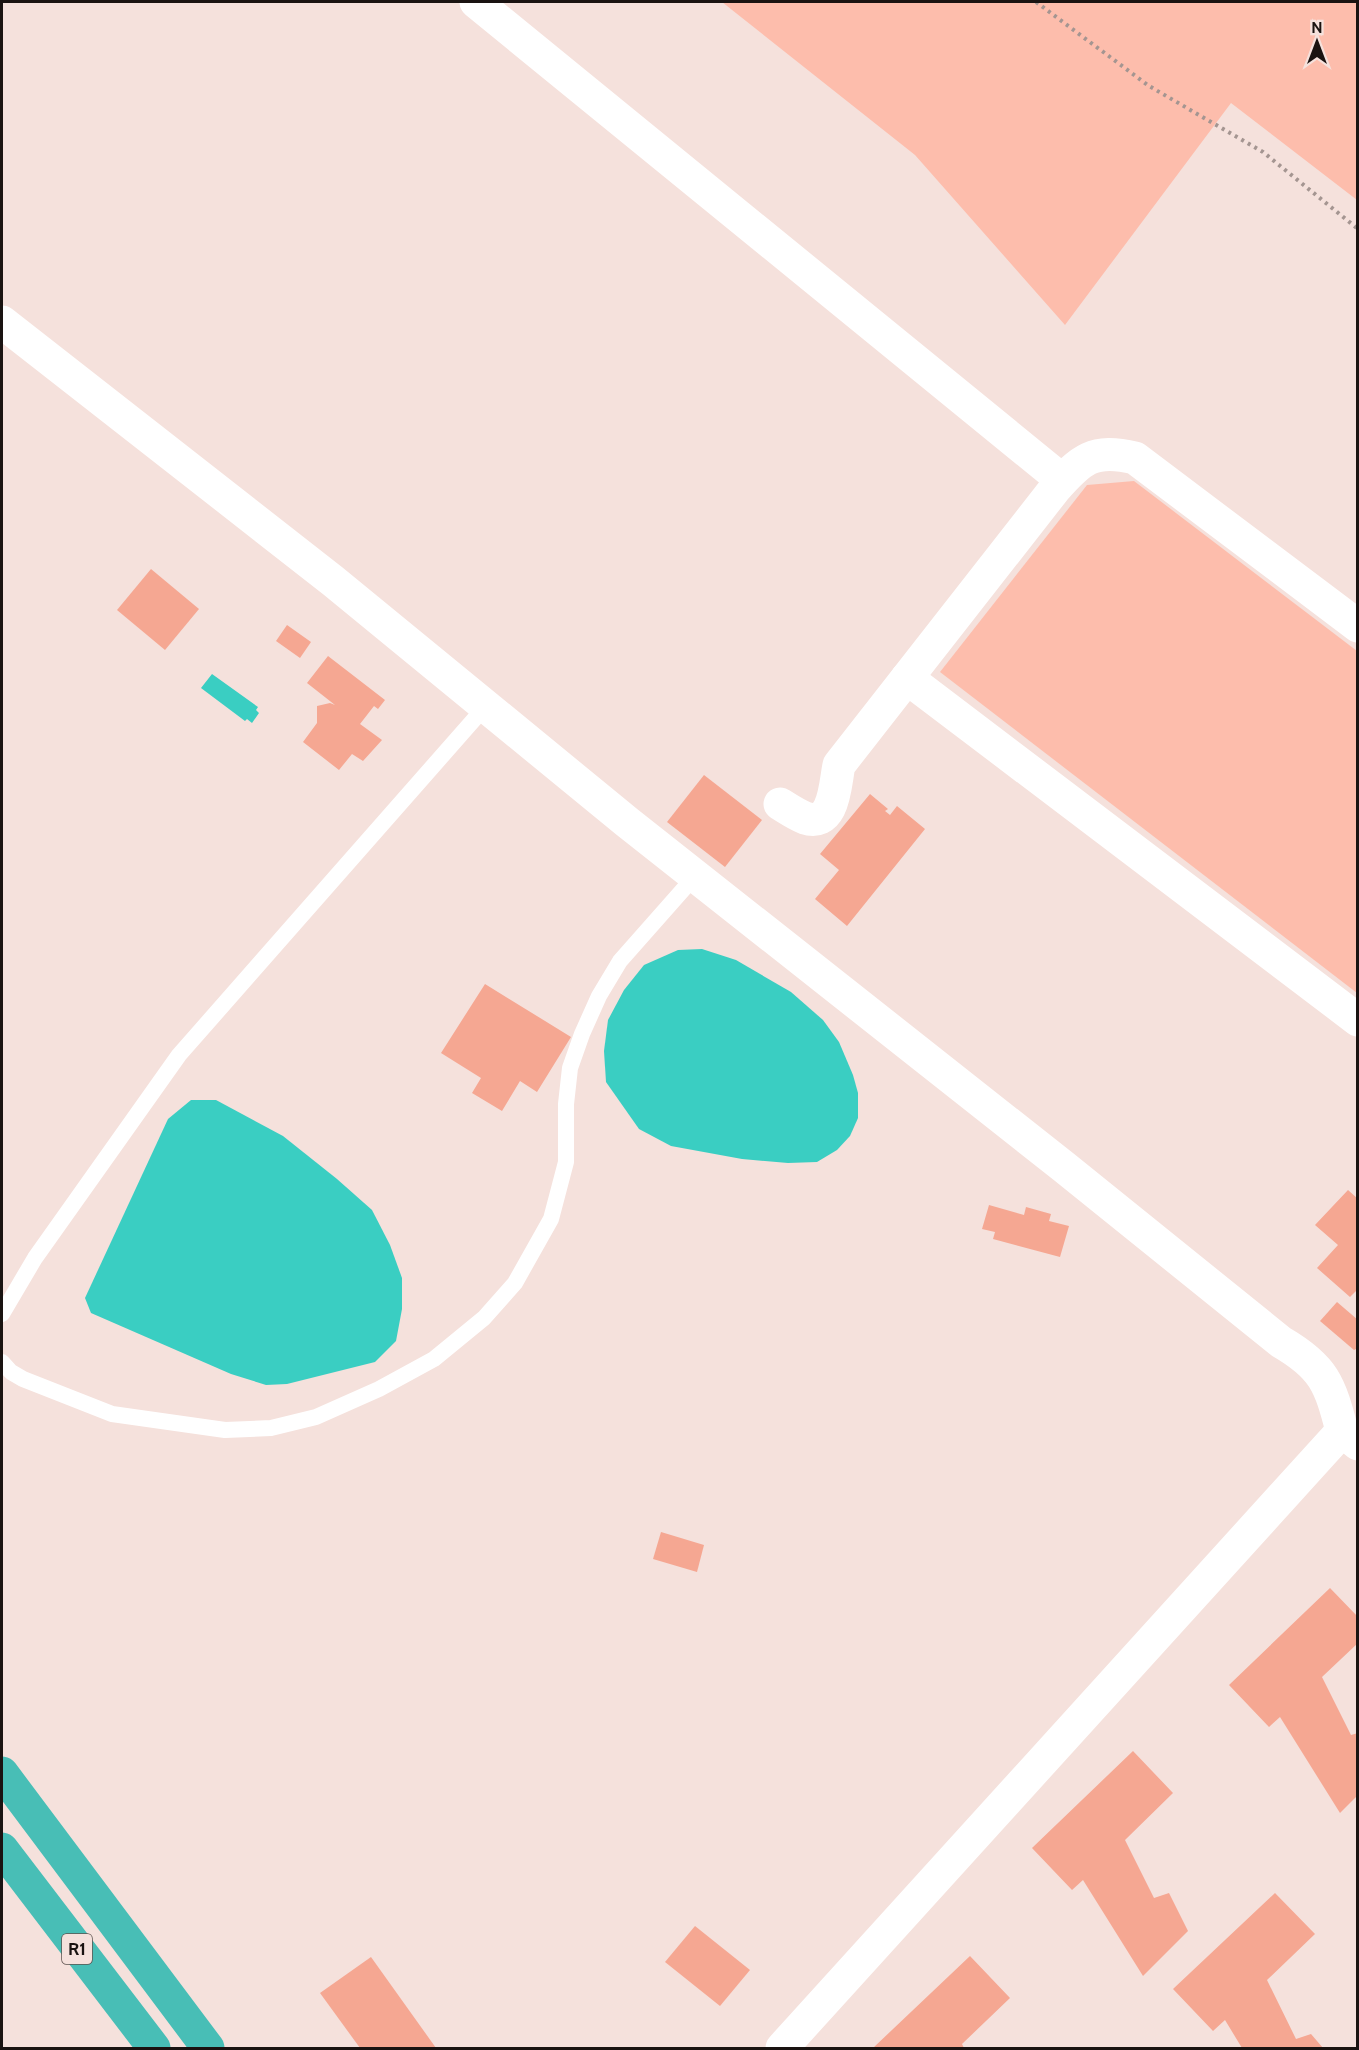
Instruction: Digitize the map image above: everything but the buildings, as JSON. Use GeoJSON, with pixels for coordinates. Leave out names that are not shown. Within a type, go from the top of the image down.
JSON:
{"type":"FeatureCollection","features":[{"type":"Feature","properties":{"kind":"highway"},"geometry":{"type":"LineString","coordinates":[[2,1773],[208,2049]]}},
{"type":"Feature","properties":{"kind":"highway","name":"R1"},"geometry":{"type":"LineString","coordinates":[[2,1849],[154,2049]]}},
{"type":"Feature","properties":{"kind":"street"},"geometry":{"type":"LineString","coordinates":[[476,2],[1062,480]]}},
{"type":"Feature","properties":{"kind":"street"},"geometry":{"type":"LineString","coordinates":[[2,322],[333,581],[627,822],[1281,1342],[1304,1355],[1322,1375],[1352,1430],[782,2049]]}},
{"type":"Feature","properties":{"kind":"street"},"geometry":{"type":"LineString","coordinates":[[780,804],[809,820],[815,820],[826,813],[832,802],[839,765],[1062,480],[1073,467],[1087,459],[1103,455],[1119,455],[1135,459],[1358,626]]}},
{"type":"Feature","properties":{"kind":"street"},"geometry":{"type":"LineString","coordinates":[[907,678],[1358,1020]]}},
{"type":"Feature","properties":{"kind":"lane"},"geometry":{"type":"LineString","coordinates":[[2,1314],[35,1258],[179,1055],[485,707]]}},
{"type":"Feature","properties":{"kind":"lane"},"geometry":{"type":"LineString","coordinates":[[2,1362],[22,1379],[112,1414],[225,1430],[271,1428],[316,1417],[379,1389],[434,1359],[483,1318],[515,1283],[551,1218],[566,1162],[566,1104],[570,1068],[598,996],[620,961],[696,875]]}},
{"type":"Feature","properties":{"kind":"path"},"geometry":{"type":"LineString","coordinates":[[1036,2],[1149,86],[1263,152],[1358,229]]}},
{"type":"Feature","properties":{"kind":"shaded area"},"geometry":{"type":"Polygon","coordinates":[[[722,2],[1357,2],[1357,200],[1231,103],[1065,325],[915,155],[722,2]]]}},
{"type":"Feature","properties":{"kind":"shaded area"},"geometry":{"type":"Polygon","coordinates":[[[1134,481],[1357,651],[1357,993],[940,672],[1087,485],[1134,481]]]}},
{"type":"Feature","properties":{"kind":"water"},"geometry":{"type":"Polygon","coordinates":[[[212,674],[258,707],[256,710],[259,713],[252,723],[247,719],[245,721],[201,688],[212,674]]]}},
{"type":"Feature","properties":{"kind":"water"},"geometry":{"type":"Polygon","coordinates":[[[702,949],[736,960],[791,992],[823,1020],[839,1042],[858,1093],[858,1118],[850,1136],[837,1150],[817,1162],[788,1163],[742,1159],[671,1146],[639,1129],[606,1082],[604,1051],[608,1020],[624,990],[644,965],[678,950],[702,949]]]}},
{"type":"Feature","properties":{"kind":"water"},"geometry":{"type":"Polygon","coordinates":[[[191,1100],[216,1100],[283,1136],[372,1210],[390,1245],[402,1278],[402,1309],[396,1341],[375,1362],[287,1384],[266,1385],[231,1374],[91,1313],[85,1298],[168,1119],[191,1100]]]}}]}
